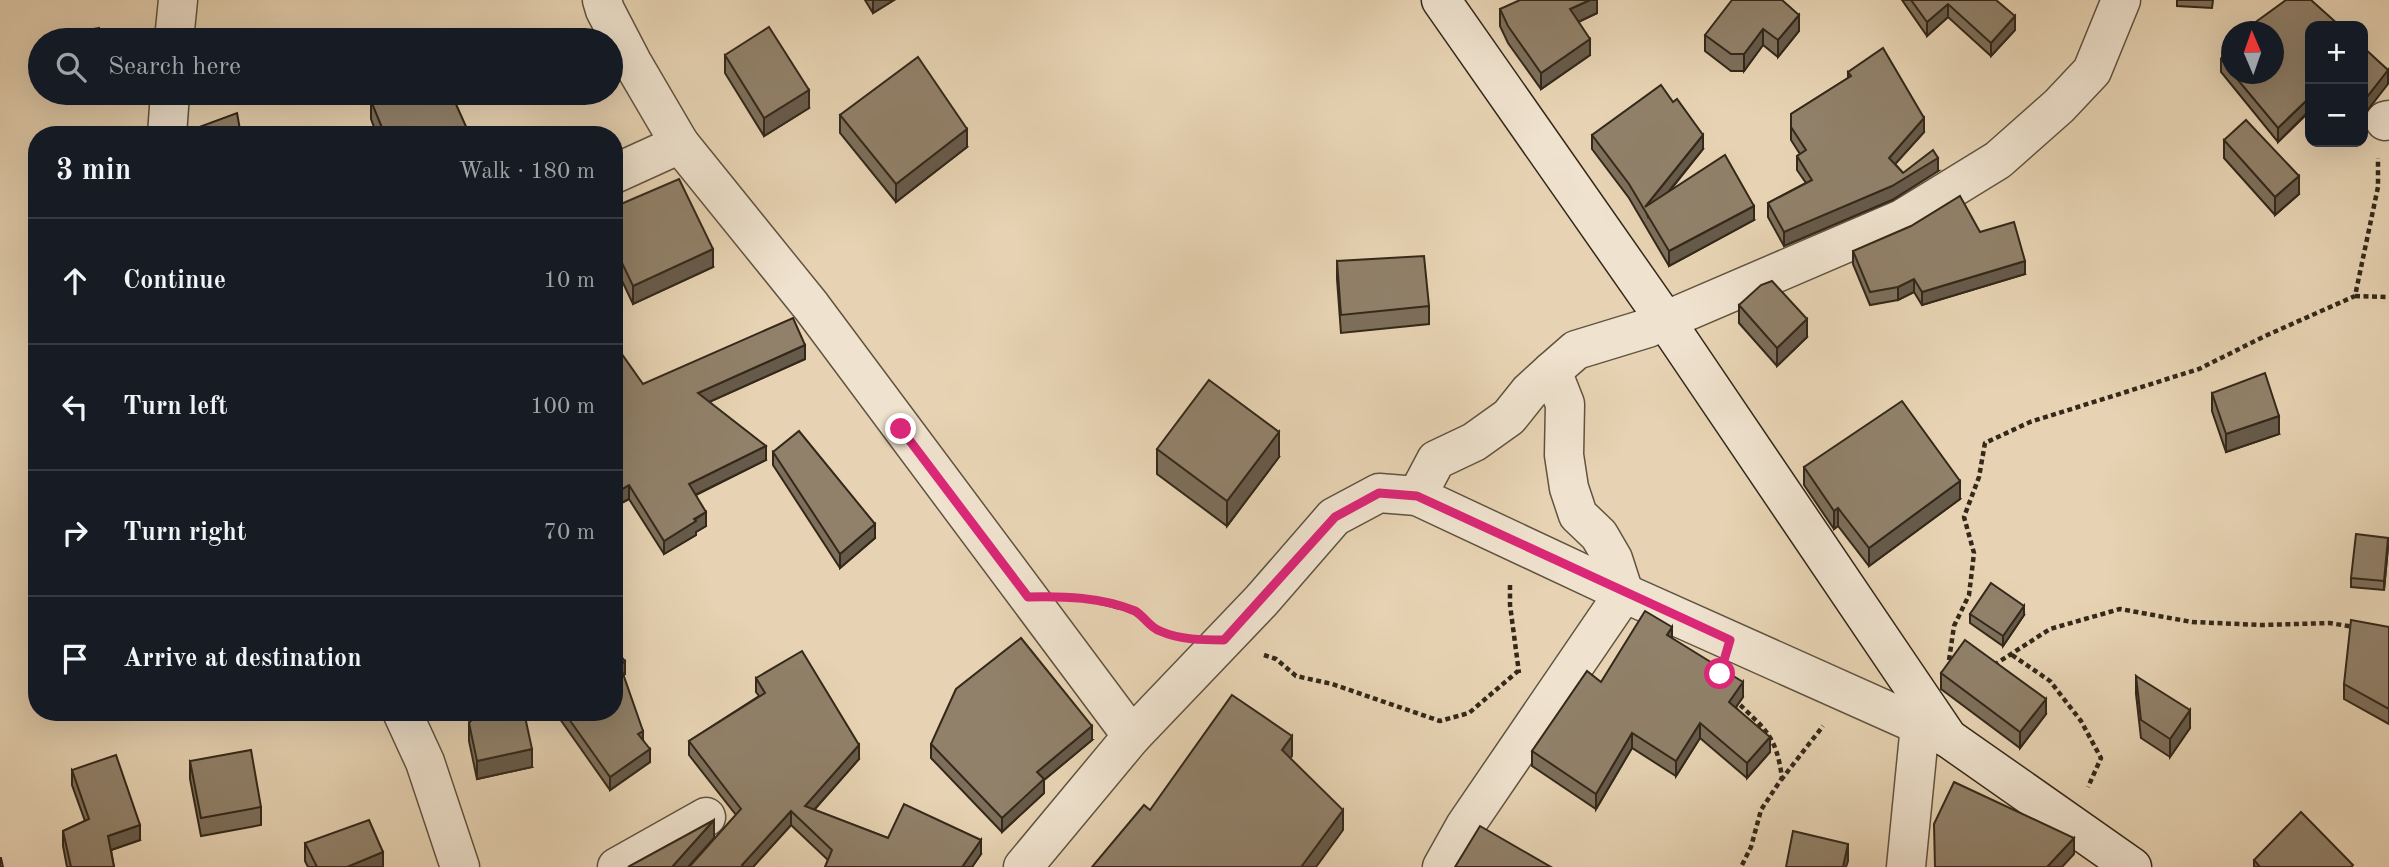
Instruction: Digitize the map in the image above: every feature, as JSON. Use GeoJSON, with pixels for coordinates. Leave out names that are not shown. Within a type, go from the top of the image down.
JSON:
{"type":"FeatureCollection","features":[{"type":"Feature","properties":{"kind":"street"},"geometry":{"type":"LineString","coordinates":[[175,28],[178,0]]}},
{"type":"Feature","properties":{"kind":"street"},"geometry":{"type":"LineString","coordinates":[[602,0],[616,28]]}},
{"type":"Feature","properties":{"kind":"street"},"geometry":{"type":"LineString","coordinates":[[1441,0],[1665,320],[1910,682],[1934,732],[1906,867]]}},
{"type":"Feature","properties":{"kind":"street"},"geometry":{"type":"LineString","coordinates":[[1417,496],[1436,460],[1474,442],[1509,417],[1529,391],[1576,350],[1648,328],[1902,219],[1998,160],[2059,106],[2092,71],[2121,0]]}},
{"type":"Feature","properties":{"kind":"street"},"geometry":{"type":"LineString","coordinates":[[623,43],[680,144],[811,306],[1132,736]]}},
{"type":"Feature","properties":{"kind":"street"},"geometry":{"type":"LineString","coordinates":[[168,126],[169,105]]}},
{"type":"Feature","properties":{"kind":"street"},"geometry":{"type":"LineString","coordinates":[[623,170],[680,144]]}},
{"type":"Feature","properties":{"kind":"street"},"geometry":{"type":"LineString","coordinates":[[1552,371],[1565,404],[1564,455],[1569,488],[1578,515],[1600,535],[1613,559],[1624,593]]}},
{"type":"Feature","properties":{"kind":"street"},"geometry":{"type":"LineString","coordinates":[[1023,867],[1132,736],[1224,640],[1335,517],[1379,493],[1417,496],[1624,593],[1934,732],[2132,867]]}},
{"type":"Feature","properties":{"kind":"street"},"geometry":{"type":"LineString","coordinates":[[1442,867],[1465,826],[1624,593]]}},
{"type":"Feature","properties":{"kind":"street"},"geometry":{"type":"LineString","coordinates":[[406,721],[425,762],[460,867]]}},
{"type":"Feature","properties":{"kind":"street"},"geometry":{"type":"LineString","coordinates":[[617,867],[706,817]]}},
{"type":"Feature","properties":{"kind":"path"},"geometry":{"type":"LineString","coordinates":[[2355,296],[2378,187],[2378,143],[2387,120]]}},
{"type":"Feature","properties":{"kind":"path"},"geometry":{"type":"LineString","coordinates":[[1949,660],[1954,626],[1969,595],[1974,553],[1965,517],[1979,477],[1985,443],[2030,422],[2199,369],[2355,296],[2389,297]]}},
{"type":"Feature","properties":{"kind":"path"},"geometry":{"type":"LineString","coordinates":[[1509,539],[1510,605],[1518,671],[1541,714]]}},
{"type":"Feature","properties":{"kind":"path"},"geometry":{"type":"LineString","coordinates":[[1028,597],[1067,596],[1136,612],[1158,631],[1195,640],[1224,640],[1276,659],[1296,676],[1332,684],[1440,721],[1469,713],[1518,671]]}},
{"type":"Feature","properties":{"kind":"path"},"geometry":{"type":"LineString","coordinates":[[1983,662],[1996,665],[2050,629],[2120,610],[2192,622],[2262,625],[2329,623],[2363,628]]}},
{"type":"Feature","properties":{"kind":"path"},"geometry":{"type":"LineString","coordinates":[[1910,682],[1958,655]]}},
{"type":"Feature","properties":{"kind":"path"},"geometry":{"type":"LineString","coordinates":[[2012,655],[2050,681],[2081,721],[2101,758],[2069,823]]}},
{"type":"Feature","properties":{"kind":"path"},"geometry":{"type":"LineString","coordinates":[[1761,810],[1802,750],[1822,728],[1841,691]]}},
{"type":"Feature","properties":{"kind":"path"},"geometry":{"type":"LineString","coordinates":[[1731,696],[1769,733],[1779,758],[1782,778],[1761,810],[1751,847],[1741,867]]}},
{"type":"Feature","properties":{"kind":"building"},"geometry":{"type":"Polygon","coordinates":[[[1520,0],[1590,0],[1570,9],[1590,39],[1541,73],[1508,26],[1500,9],[1520,0]]]}},
{"type":"Feature","properties":{"kind":"building"},"geometry":{"type":"Polygon","coordinates":[[[1732,0],[1782,0],[1799,15],[1778,40],[1763,29],[1744,54],[1731,54],[1705,35],[1732,0]]]}},
{"type":"Feature","properties":{"kind":"building"},"geometry":{"type":"Polygon","coordinates":[[[1911,0],[1996,0],[2015,16],[1991,43],[1948,4],[1927,22],[1911,0]]]}},
{"type":"Feature","properties":{"kind":"building"},"geometry":{"type":"Polygon","coordinates":[[[2286,0],[2311,0],[2334,21],[2305,21],[2305,102],[2278,128],[2241,84],[2284,84],[2284,21],[2257,21],[2286,0]]]}},
{"type":"Feature","properties":{"kind":"building"},"geometry":{"type":"Polygon","coordinates":[[[769,27],[809,90],[764,118],[725,55],[769,27]]]}},
{"type":"Feature","properties":{"kind":"building"},"geometry":{"type":"Polygon","coordinates":[[[1883,48],[1924,118],[1889,158],[1903,173],[1933,150],[1938,158],[1892,186],[1784,232],[1768,203],[1812,180],[1797,156],[1806,150],[1791,127],[1791,114],[1851,76],[1848,72],[1883,48]]]}},
{"type":"Feature","properties":{"kind":"building"},"geometry":{"type":"Polygon","coordinates":[[[2368,52],[2388,70],[2368,96],[2368,52]]]}},
{"type":"Feature","properties":{"kind":"building"},"geometry":{"type":"Polygon","coordinates":[[[918,57],[967,129],[896,184],[840,115],[918,57]]]}},
{"type":"Feature","properties":{"kind":"building"},"geometry":{"type":"Polygon","coordinates":[[[1661,85],[1673,102],[1677,99],[1703,135],[1645,207],[1725,155],[1754,206],[1669,251],[1629,184],[1592,135],[1661,85]]]}},
{"type":"Feature","properties":{"kind":"building"},"geometry":{"type":"Polygon","coordinates":[[[373,105],[456,105],[466,126],[381,126],[373,105]]]}},
{"type":"Feature","properties":{"kind":"building"},"geometry":{"type":"Polygon","coordinates":[[[237,113],[239,126],[202,126],[237,113]]]}},
{"type":"Feature","properties":{"kind":"building"},"geometry":{"type":"Polygon","coordinates":[[[2246,120],[2299,176],[2275,197],[2224,140],[2246,120]]]}},
{"type":"Feature","properties":{"kind":"building"},"geometry":{"type":"Polygon","coordinates":[[[679,179],[713,249],[633,286],[623,265],[623,203],[679,179]]]}},
{"type":"Feature","properties":{"kind":"building"},"geometry":{"type":"Polygon","coordinates":[[[1960,196],[1980,232],[2014,222],[2025,261],[1922,292],[1914,279],[1898,287],[1870,292],[1853,251],[1911,226],[1960,196]]]}},
{"type":"Feature","properties":{"kind":"building"},"geometry":{"type":"Polygon","coordinates":[[[1424,256],[1429,306],[1341,315],[1337,261],[1424,256]]]}},
{"type":"Feature","properties":{"kind":"building"},"geometry":{"type":"Polygon","coordinates":[[[1772,281],[1807,319],[1777,348],[1739,305],[1761,285],[1772,281]]]}},
{"type":"Feature","properties":{"kind":"building"},"geometry":{"type":"Polygon","coordinates":[[[793,318],[805,345],[698,393],[766,446],[689,484],[706,512],[664,541],[629,485],[623,489],[623,356],[643,384],[793,318]]]}},
{"type":"Feature","properties":{"kind":"building"},"geometry":{"type":"Polygon","coordinates":[[[2265,373],[2279,416],[2226,434],[2212,393],[2265,373]]]}},
{"type":"Feature","properties":{"kind":"building"},"geometry":{"type":"Polygon","coordinates":[[[1209,380],[1279,432],[1227,501],[1157,449],[1209,380]]]}},
{"type":"Feature","properties":{"kind":"building"},"geometry":{"type":"Polygon","coordinates":[[[1902,401],[1960,481],[1869,548],[1838,508],[1834,511],[1804,467],[1902,401]]]}},
{"type":"Feature","properties":{"kind":"building"},"geometry":{"type":"Polygon","coordinates":[[[799,431],[875,524],[840,554],[773,452],[799,431]]]}},
{"type":"Feature","properties":{"kind":"building"},"geometry":{"type":"Polygon","coordinates":[[[2356,534],[2388,538],[2384,581],[2351,578],[2356,534]]]}},
{"type":"Feature","properties":{"kind":"building"},"geometry":{"type":"Polygon","coordinates":[[[1991,583],[2024,606],[2003,636],[1970,614],[1991,583]]]}},
{"type":"Feature","properties":{"kind":"building"},"geometry":{"type":"Polygon","coordinates":[[[1645,611],[1672,627],[1667,635],[1743,682],[1729,702],[1770,737],[1747,763],[1700,723],[1676,761],[1632,733],[1596,794],[1532,751],[1587,671],[1601,682],[1645,611]]]}},
{"type":"Feature","properties":{"kind":"building"},"geometry":{"type":"Polygon","coordinates":[[[2351,620],[2389,627],[2389,709],[2344,684],[2351,620]]]}},
{"type":"Feature","properties":{"kind":"building"},"geometry":{"type":"Polygon","coordinates":[[[1021,638],[1092,726],[1037,772],[1044,779],[1002,818],[931,744],[956,689],[1021,638]]]}},
{"type":"Feature","properties":{"kind":"building"},"geometry":{"type":"Polygon","coordinates":[[[1965,640],[2046,699],[2020,732],[1941,673],[1965,640]]]}},
{"type":"Feature","properties":{"kind":"building"},"geometry":{"type":"Polygon","coordinates":[[[802,651],[859,745],[805,806],[888,838],[904,804],[981,840],[962,867],[825,867],[832,850],[791,811],[742,865],[744,867],[690,866],[741,809],[689,741],[765,693],[756,678],[802,651]]]}},
{"type":"Feature","properties":{"kind":"building"},"geometry":{"type":"Polygon","coordinates":[[[623,674],[643,731],[638,734],[650,749],[610,777],[570,721],[623,721],[623,674]]]}},
{"type":"Feature","properties":{"kind":"building"},"geometry":{"type":"Polygon","coordinates":[[[2136,676],[2190,710],[2170,739],[2141,720],[2136,676]]]}},
{"type":"Feature","properties":{"kind":"building"},"geometry":{"type":"Polygon","coordinates":[[[1232,695],[1292,736],[1282,750],[1343,810],[1301,867],[1092,867],[1144,805],[1150,810],[1232,695]]]}},
{"type":"Feature","properties":{"kind":"building"},"geometry":{"type":"Polygon","coordinates":[[[526,721],[532,749],[477,761],[469,723],[526,721]]]}},
{"type":"Feature","properties":{"kind":"building"},"geometry":{"type":"Polygon","coordinates":[[[251,750],[261,807],[201,818],[190,761],[251,750]]]}},
{"type":"Feature","properties":{"kind":"building"},"geometry":{"type":"Polygon","coordinates":[[[116,755],[140,825],[108,836],[114,867],[71,867],[63,831],[89,819],[72,770],[116,755]]]}},
{"type":"Feature","properties":{"kind":"building"},"geometry":{"type":"Polygon","coordinates":[[[1954,782],[2074,838],[2047,867],[1935,867],[1934,824],[1954,782]]]}},
{"type":"Feature","properties":{"kind":"building"},"geometry":{"type":"Polygon","coordinates":[[[2301,812],[2353,865],[2351,867],[2260,867],[2254,860],[2301,812]]]}},
{"type":"Feature","properties":{"kind":"building"},"geometry":{"type":"Polygon","coordinates":[[[369,820],[383,852],[347,867],[317,867],[305,843],[369,820]]]}},
{"type":"Feature","properties":{"kind":"building"},"geometry":{"type":"Polygon","coordinates":[[[714,820],[672,867],[628,867],[714,820]]]}},
{"type":"Feature","properties":{"kind":"building"},"geometry":{"type":"Polygon","coordinates":[[[1480,826],[1551,867],[1455,867],[1480,826]]]}},
{"type":"Feature","properties":{"kind":"building"},"geometry":{"type":"Polygon","coordinates":[[[1793,831],[1848,844],[1843,867],[1786,867],[1793,831]]]}},
{"type":"Feature","properties":{"kind":"route"},"geometry":{"type":"LineString","coordinates":[[901,429],[1028,597],[1067,596],[1105,603],[1136,612],[1158,631],[1195,640],[1224,640],[1335,517],[1379,493],[1417,496],[1730,640],[1720,674]]}}]}
